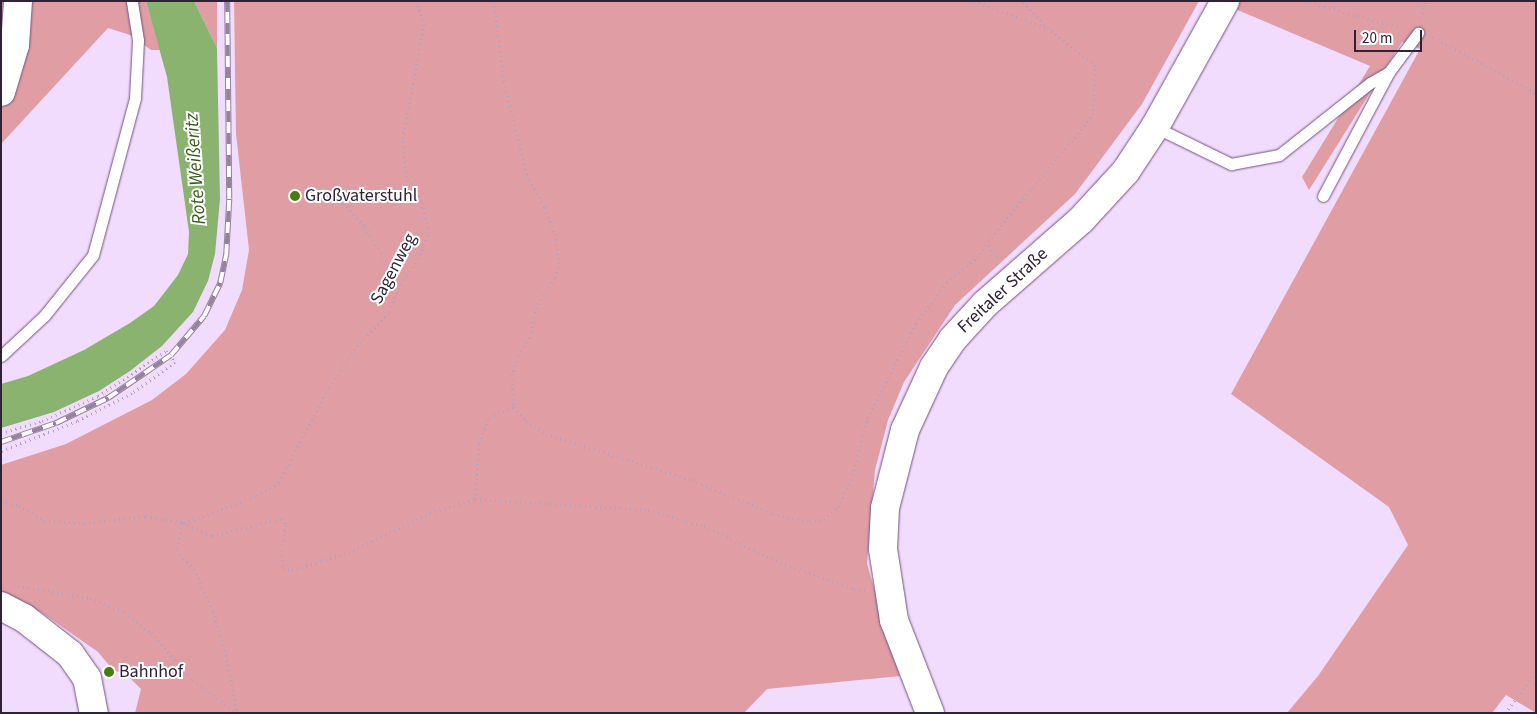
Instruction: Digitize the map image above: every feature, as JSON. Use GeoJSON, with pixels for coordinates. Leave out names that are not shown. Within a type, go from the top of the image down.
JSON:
{"type":"FeatureCollection","features":[{"type":"Feature","properties":{"kind":"main road"},"geometry":{"type":"LineString","coordinates":[[1,92],[15,45],[18,1]]}},
{"type":"Feature","properties":{"kind":"main road","name":"Freitaler Straße"},"geometry":{"type":"LineString","coordinates":[[930,713],[894,620],[883,549],[885,508],[905,430],[934,367],[952,340],[985,304],[1102,198],[1126,171],[1155,127],[1226,1]]}},
{"type":"Feature","properties":{"kind":"main road"},"geometry":{"type":"LineString","coordinates":[[7,595],[24,618],[70,654],[87,678],[94,713]]}},
{"type":"Feature","properties":{"kind":"lane"},"geometry":{"type":"LineString","coordinates":[[1,356],[44,316],[93,255],[135,98],[138,40],[132,1]]}},
{"type":"Feature","properties":{"kind":"lane"},"geometry":{"type":"LineString","coordinates":[[1323,196],[1389,72],[1418,33]]}},
{"type":"Feature","properties":{"kind":"lane"},"geometry":{"type":"LineString","coordinates":[[1155,127],[1231,164],[1279,155],[1370,83],[1389,72]]}},
{"type":"Feature","properties":{"kind":"path","name":"Sagenweg"},"geometry":{"type":"LineString","coordinates":[[183,523],[257,496],[279,482],[329,387],[360,342],[390,312],[396,293],[418,260],[429,233],[422,202],[406,177],[403,138],[424,25],[416,1]]}},
{"type":"Feature","properties":{"kind":"path"},"geometry":{"type":"LineString","coordinates":[[494,1],[504,81],[527,175],[545,207],[555,234],[559,262],[555,278],[536,307],[530,338],[518,356],[512,374],[514,407],[526,421],[568,443],[692,480],[773,514],[810,522],[824,519],[838,507],[851,480],[868,418],[916,323],[947,282],[977,258],[988,241],[1093,115],[1095,66],[1048,28],[1022,1]]}},
{"type":"Feature","properties":{"kind":"path"},"geometry":{"type":"LineString","coordinates":[[974,1],[1048,28]]}},
{"type":"Feature","properties":{"kind":"path"},"geometry":{"type":"LineString","coordinates":[[1306,1],[1441,40],[1536,92]]}},
{"type":"Feature","properties":{"kind":"path"},"geometry":{"type":"LineString","coordinates":[[294,196],[318,194],[342,203],[365,226],[386,260],[396,293]]}},
{"type":"Feature","properties":{"kind":"path"},"geometry":{"type":"LineString","coordinates":[[988,241],[992,254],[1011,262]]}},
{"type":"Feature","properties":{"kind":"path"},"geometry":{"type":"LineString","coordinates":[[1,433],[42,421],[98,396],[166,350],[175,362],[132,393],[85,417],[1,451]]}},
{"type":"Feature","properties":{"kind":"path"},"geometry":{"type":"LineString","coordinates":[[475,499],[479,443],[489,417],[514,407]]}},
{"type":"Feature","properties":{"kind":"path"},"geometry":{"type":"LineString","coordinates":[[1,502],[20,505],[44,521],[84,523],[146,516],[183,523],[212,536],[283,518],[286,525],[281,550],[283,568],[292,570],[349,552],[430,513],[475,499],[648,510],[704,526],[776,561],[854,589]]}},
{"type":"Feature","properties":{"kind":"path"},"geometry":{"type":"LineString","coordinates":[[183,523],[176,551],[194,569],[213,611],[226,655],[237,713]]}},
{"type":"Feature","properties":{"kind":"path"},"geometry":{"type":"LineString","coordinates":[[7,595],[90,598],[125,612],[152,632],[193,680],[237,713]]}},
{"type":"Feature","properties":{"kind":"path"},"geometry":{"type":"LineString","coordinates":[[1505,713],[1536,672]]}},
{"type":"Feature","properties":{"kind":"shaded area"},"geometry":{"type":"Polygon","coordinates":[[[1,1],[146,1],[160,50],[151,50],[130,35],[108,28],[1,144],[1,1]]]}},
{"type":"Feature","properties":{"kind":"shaded area"},"geometry":{"type":"Polygon","coordinates":[[[194,1],[217,1],[217,48],[194,1]]]}},
{"type":"Feature","properties":{"kind":"shaded area"},"geometry":{"type":"Polygon","coordinates":[[[234,1],[1199,1],[1142,104],[1075,194],[955,305],[904,382],[888,420],[875,470],[867,564],[900,676],[767,689],[744,713],[135,713],[141,689],[127,675],[113,670],[98,652],[41,612],[1,595],[1,465],[66,444],[152,400],[186,374],[225,330],[242,290],[249,250],[236,134],[234,1]]]}},
{"type":"Feature","properties":{"kind":"shaded area"},"geometry":{"type":"Polygon","coordinates":[[[1239,1],[1536,1],[1536,713],[1506,695],[1492,713],[1287,713],[1318,676],[1408,545],[1389,507],[1231,394],[1420,49],[1402,42],[1309,190],[1302,177],[1370,66],[1235,9],[1239,1]]]}},
{"type":"Feature","properties":{"kind":"water","name":"Rote Weißeritz"},"geometry":{"type":"Polygon","coordinates":[[[146,1],[194,1],[217,48],[220,199],[215,254],[208,281],[193,312],[162,346],[130,371],[99,391],[54,412],[1,428],[1,384],[28,376],[84,350],[130,323],[154,306],[178,275],[188,254],[189,232],[167,77],[146,1]]]}},
{"type":"Feature","properties":{"kind":"railway"},"geometry":{"type":"LineString","coordinates":[[1,442],[56,423],[108,398],[171,355],[204,316],[220,283],[226,255],[229,199],[227,1]]}},
{"type":"Feature","properties":{"kind":"place","name":"Großvaterstuhl"},"geometry":{"type":"Point","coordinates":[295,196]}},
{"type":"Feature","properties":{"kind":"place","name":"Bahnhof"},"geometry":{"type":"Point","coordinates":[109,672]}}]}
